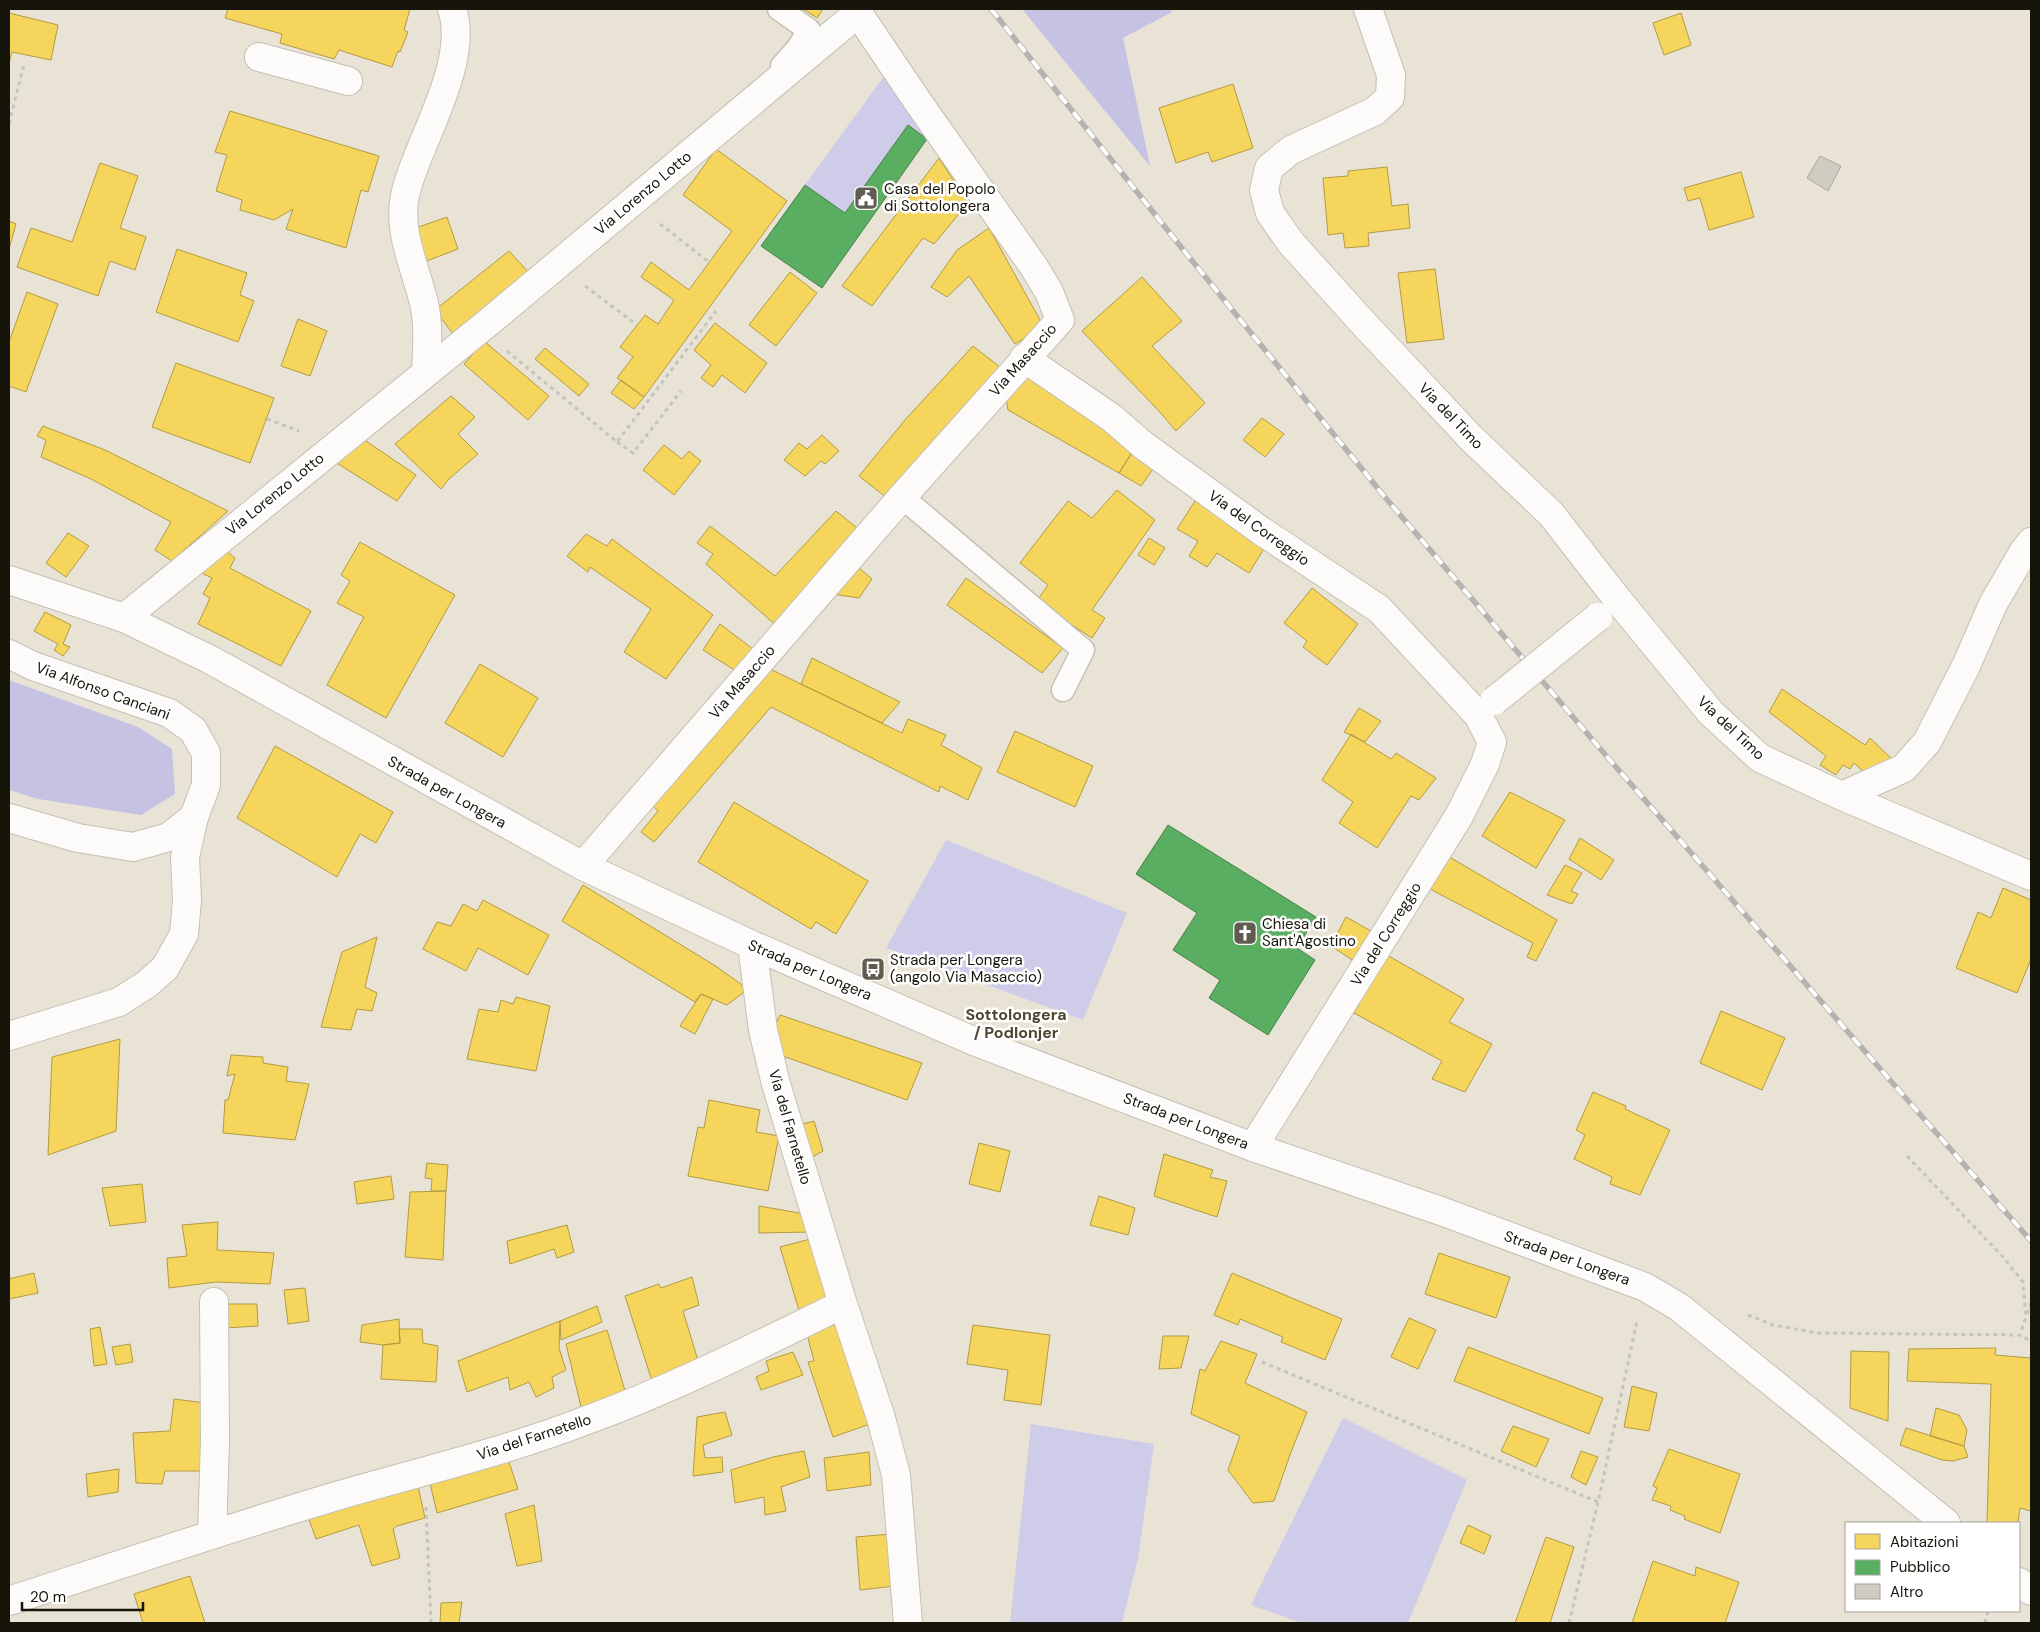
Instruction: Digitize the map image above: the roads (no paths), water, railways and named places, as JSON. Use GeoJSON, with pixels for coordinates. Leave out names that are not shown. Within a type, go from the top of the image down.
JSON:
{"type":"FeatureCollection","features":[{"type":"Feature","properties":{"kind":"street"},"geometry":{"type":"LineString","coordinates":[[426,371],[428,337],[424,304],[403,224],[402,209],[406,190],[434,118],[450,66],[456,38],[455,17],[452,9]]}},
{"type":"Feature","properties":{"kind":"street","name":"Via del Timo"},"geometry":{"type":"LineString","coordinates":[[1368,9],[1391,75],[1390,97],[1374,111],[1291,150],[1270,168],[1264,190],[1270,213],[1291,243],[1471,438],[1551,514],[1608,609],[1711,713],[1760,758],[1842,796],[2031,876]]}},
{"type":"Feature","properties":{"kind":"street","name":"Via Lorenzo Lotto"},"geometry":{"type":"LineString","coordinates":[[124,618],[480,329],[858,12]]}},
{"type":"Feature","properties":{"kind":"street","name":"Via Masaccio"},"geometry":{"type":"LineString","coordinates":[[582,866],[902,497],[1024,358],[1060,320],[1049,292],[1034,267],[912,94],[858,12]]}},
{"type":"Feature","properties":{"kind":"street"},"geometry":{"type":"LineString","coordinates":[[259,57],[348,81]]}},
{"type":"Feature","properties":{"kind":"street","name":"Via del Correggio"},"geometry":{"type":"LineString","coordinates":[[1024,358],[1112,418],[1143,445],[1260,530],[1379,610],[1486,708],[1492,742],[1486,764],[1468,798],[1380,945],[1253,1147]]}},
{"type":"Feature","properties":{"kind":"street"},"geometry":{"type":"LineString","coordinates":[[1842,796],[1904,768],[1927,742],[1966,666],[1993,604],[2031,542]]}},
{"type":"Feature","properties":{"kind":"street","name":"Strada per Longera"},"geometry":{"type":"LineString","coordinates":[[9,580],[124,618],[209,660],[582,866],[752,946],[976,1042],[1253,1147],[1441,1211],[1645,1287],[1679,1307],[1945,1522]]}},
{"type":"Feature","properties":{"kind":"street"},"geometry":{"type":"LineString","coordinates":[[1486,708],[1608,609]]}},
{"type":"Feature","properties":{"kind":"street","name":"Via Alfonso Canciani"},"geometry":{"type":"LineString","coordinates":[[9,654],[32,666],[169,713],[193,730],[206,753],[206,785],[194,817],[185,857],[187,900],[184,934],[165,968],[147,984],[119,1002],[9,1036]]}},
{"type":"Feature","properties":{"kind":"street"},"geometry":{"type":"LineString","coordinates":[[9,818],[78,838],[133,847],[169,837],[194,817]]}},
{"type":"Feature","properties":{"kind":"street","name":"Via del Farnetello"},"geometry":{"type":"LineString","coordinates":[[752,946],[764,1030],[776,1084],[843,1304],[881,1418],[896,1475],[908,1623]]}},
{"type":"Feature","properties":{"kind":"street"},"geometry":{"type":"LineString","coordinates":[[212,1535],[216,1441],[214,1302]]}},
{"type":"Feature","properties":{"kind":"street","name":"Via del Farnetello"},"geometry":{"type":"LineString","coordinates":[[9,1601],[212,1535],[511,1446],[588,1420],[692,1378],[843,1304]]}},
{"type":"Feature","properties":{"kind":"street"},"geometry":{"type":"LineString","coordinates":[[2020,1583],[2031,1591]]}},
{"type":"Feature","properties":{"kind":"lane"},"geometry":{"type":"LineString","coordinates":[[754,99],[798,48],[809,30],[779,9]]}},
{"type":"Feature","properties":{"kind":"lane"},"geometry":{"type":"LineString","coordinates":[[902,497],[1084,650],[1063,690]]}},
{"type":"Feature","properties":{"kind":"railway"},"geometry":{"type":"LineString","coordinates":[[991,9],[1181,247],[1384,496],[1609,759],[2031,1241]]}},
{"type":"Feature","properties":{"kind":"place","name":"Casa del Popolo di Sottolongera"},"geometry":{"type":"Point","coordinates":[866,198]}},
{"type":"Feature","properties":{"kind":"place","name":"Chiesa di Sant'Agostino"},"geometry":{"type":"Point","coordinates":[1245,933]}},
{"type":"Feature","properties":{"kind":"place","name":"Strada per Longera (angolo Via Masaccio)"},"geometry":{"type":"Point","coordinates":[873,969]}},
{"type":"Feature","properties":{"kind":"district","name":"Sottolongera / Podlonjer"},"geometry":{"type":"Point","coordinates":[1016,1023]}}]}
